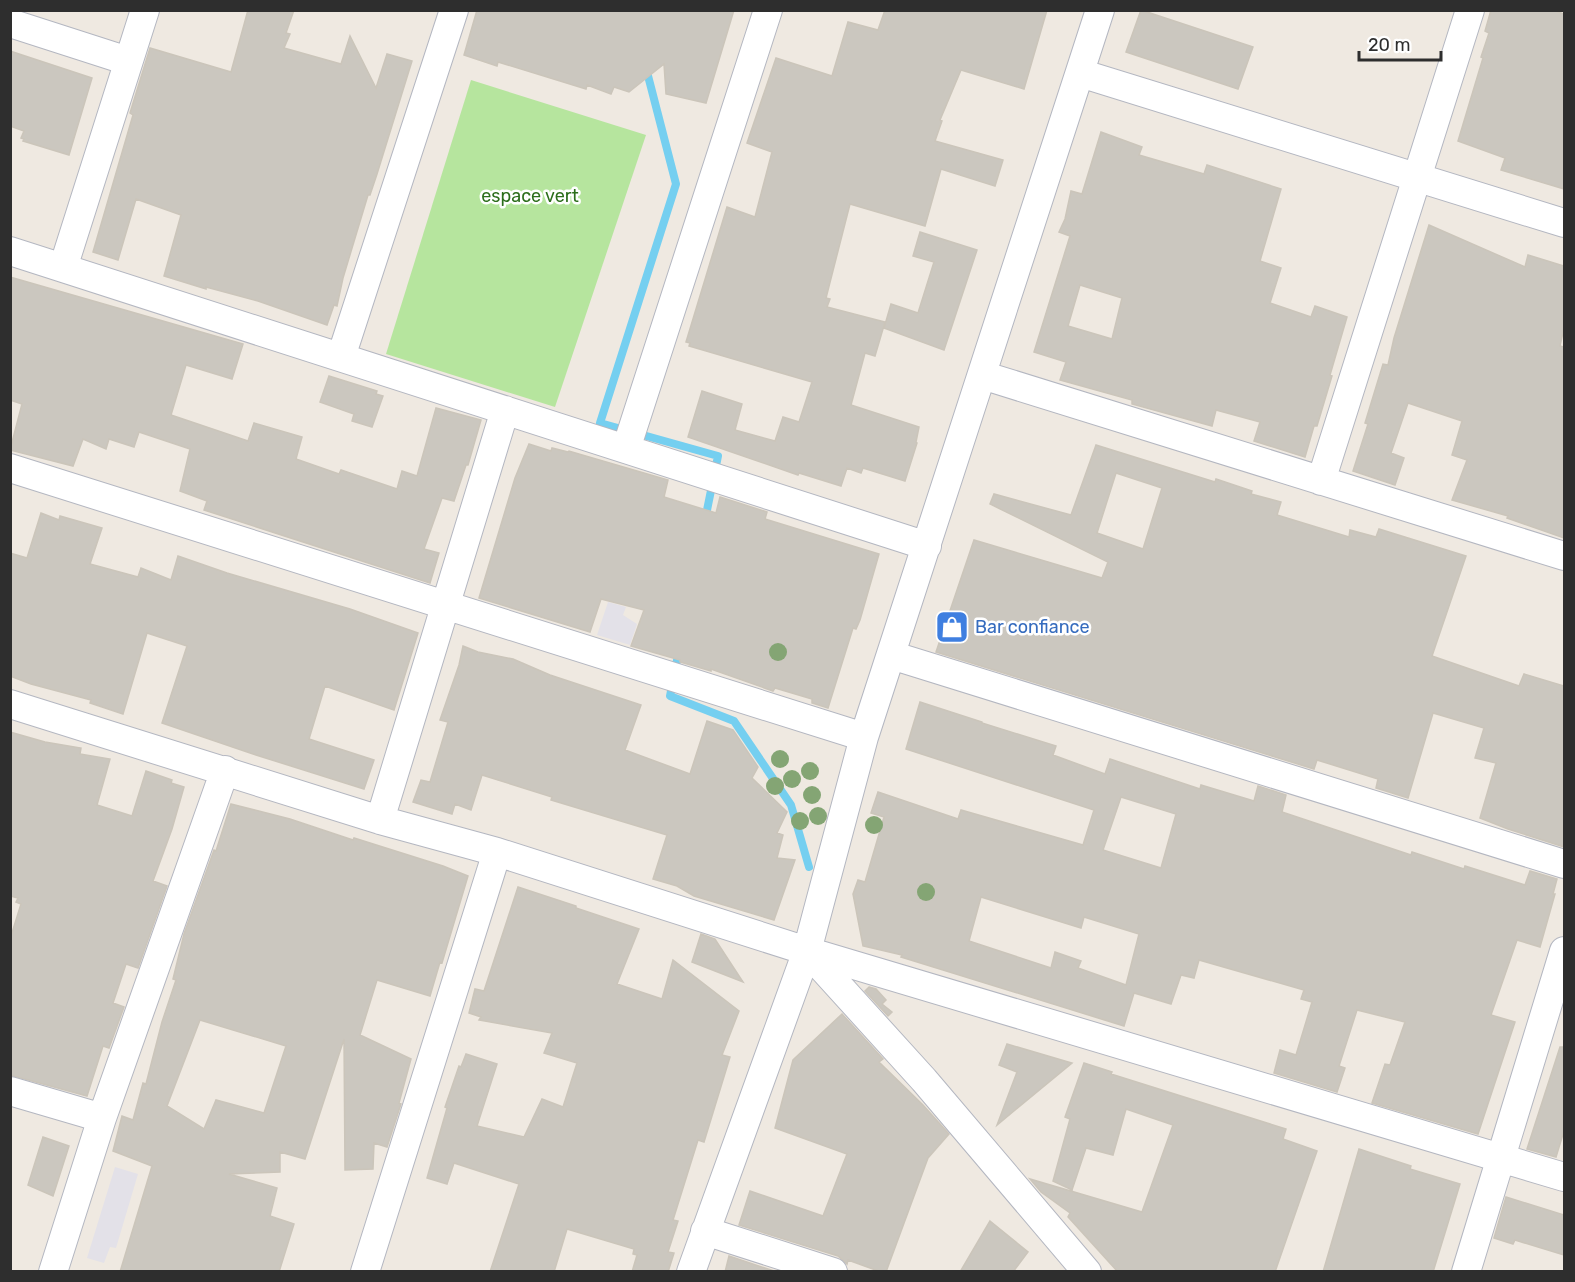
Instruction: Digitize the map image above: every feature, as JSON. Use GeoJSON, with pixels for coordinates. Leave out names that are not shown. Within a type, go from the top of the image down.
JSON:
{"type":"FeatureCollection","features":[{"type":"Feature","properties":{"kind":"street"},"geometry":{"type":"LineString","coordinates":[[63,268],[145,10]]}},
{"type":"Feature","properties":{"kind":"street"},"geometry":{"type":"LineString","coordinates":[[341,357],[454,10]]}},
{"type":"Feature","properties":{"kind":"street"},"geometry":{"type":"LineString","coordinates":[[626,449],[768,10]]}},
{"type":"Feature","properties":{"kind":"street"},"geometry":{"type":"LineString","coordinates":[[692,1272],[807,951],[864,737],[1100,10]]}},
{"type":"Feature","properties":{"kind":"street"},"geometry":{"type":"LineString","coordinates":[[1322,481],[1470,10]]}},
{"type":"Feature","properties":{"kind":"street"},"geometry":{"type":"LineString","coordinates":[[10,23],[128,61]]}},
{"type":"Feature","properties":{"kind":"street"},"geometry":{"type":"LineString","coordinates":[[1080,73],[1564,223]]}},
{"type":"Feature","properties":{"kind":"street"},"geometry":{"type":"LineString","coordinates":[[10,251],[927,546]]}},
{"type":"Feature","properties":{"kind":"street"},"geometry":{"type":"LineString","coordinates":[[982,375],[1564,556]]}},
{"type":"Feature","properties":{"kind":"street"},"geometry":{"type":"LineString","coordinates":[[380,820],[505,410]]}},
{"type":"Feature","properties":{"kind":"street"},"geometry":{"type":"LineString","coordinates":[[10,468],[864,737]]}},
{"type":"Feature","properties":{"kind":"street"},"geometry":{"type":"LineString","coordinates":[[891,656],[1564,864]]}},
{"type":"Feature","properties":{"kind":"street"},"geometry":{"type":"LineString","coordinates":[[10,704],[380,820],[497,852],[807,951],[1564,1177]]}},
{"type":"Feature","properties":{"kind":"street"},"geometry":{"type":"LineString","coordinates":[[62,1269],[102,1118],[225,770]]}},
{"type":"Feature","properties":{"kind":"street"},"geometry":{"type":"LineString","coordinates":[[365,1272],[497,852]]}},
{"type":"Feature","properties":{"kind":"street"},"geometry":{"type":"LineString","coordinates":[[807,951],[924,1080],[1088,1272]]}},
{"type":"Feature","properties":{"kind":"street"},"geometry":{"type":"LineString","coordinates":[[1466,1272],[1564,951]]}},
{"type":"Feature","properties":{"kind":"street"},"geometry":{"type":"LineString","coordinates":[[10,1091],[102,1118]]}},
{"type":"Feature","properties":{"kind":"street"},"geometry":{"type":"LineString","coordinates":[[705,1231],[833,1272]]}},
{"type":"Feature","properties":{"kind":"shaded area"},"geometry":{"type":"Polygon","coordinates":[[[608,602],[626,607],[623,615],[637,624],[630,645],[597,635],[608,602]]]}},
{"type":"Feature","properties":{"kind":"shaded area"},"geometry":{"type":"Polygon","coordinates":[[[115,1167],[138,1174],[116,1248],[110,1247],[104,1263],[87,1258],[115,1167]]]}},
{"type":"Feature","properties":{"kind":"green space","name":"espace vert"},"geometry":{"type":"Polygon","coordinates":[[[471,80],[646,135],[555,407],[386,354],[471,80]]]}},
{"type":"Feature","properties":{"kind":"building"},"geometry":{"type":"Polygon","coordinates":[[[248,10],[294,10],[286,33],[290,34],[284,48],[341,64],[350,36],[376,88],[387,54],[412,61],[377,174],[370,195],[368,195],[337,306],[334,305],[327,325],[258,301],[164,276],[181,215],[136,199],[118,260],[93,252],[150,48],[231,72],[248,10]]]}},
{"type":"Feature","properties":{"kind":"building"},"geometry":{"type":"Polygon","coordinates":[[[477,10],[734,10],[706,103],[666,94],[664,64],[629,92],[614,87],[611,94],[587,85],[586,89],[498,62],[497,66],[464,55],[477,10]]]}},
{"type":"Feature","properties":{"kind":"building"},"geometry":{"type":"Polygon","coordinates":[[[885,10],[1047,10],[1024,89],[961,70],[940,120],[942,121],[935,141],[1003,160],[995,186],[941,169],[925,226],[850,204],[826,298],[830,299],[827,307],[885,322],[875,356],[865,353],[851,405],[919,427],[917,443],[905,481],[863,468],[861,473],[847,468],[841,486],[799,473],[798,475],[688,437],[702,391],[742,404],[735,430],[775,441],[783,417],[799,422],[812,382],[689,346],[690,343],[686,342],[727,207],[755,217],[772,152],[747,143],[776,58],[832,76],[848,22],[878,30],[885,10]]]}},
{"type":"Feature","properties":{"kind":"building"},"geometry":{"type":"Polygon","coordinates":[[[1141,10],[1253,47],[1238,89],[1126,52],[1141,10]]]}},
{"type":"Feature","properties":{"kind":"building"},"geometry":{"type":"Polygon","coordinates":[[[1491,10],[1553,10],[1564,14],[1564,189],[1501,170],[1505,158],[1458,141],[1483,58],[1481,57],[1489,33],[1485,31],[1491,10]]]}},
{"type":"Feature","properties":{"kind":"building"},"geometry":{"type":"Polygon","coordinates":[[[10,51],[92,78],[69,155],[23,141],[24,139],[21,138],[24,131],[10,126],[10,51]]]}},
{"type":"Feature","properties":{"kind":"building"},"geometry":{"type":"Polygon","coordinates":[[[1101,132],[1142,147],[1139,155],[1204,174],[1207,165],[1281,189],[1260,261],[1281,268],[1270,303],[1311,317],[1315,306],[1347,317],[1317,426],[1314,426],[1305,457],[1254,441],[1260,422],[1216,410],[1212,426],[1132,404],[1132,400],[1060,380],[1066,362],[1034,352],[1070,236],[1059,232],[1065,219],[1071,191],[1082,194],[1101,132]],[[1080,285],[1068,326],[1112,339],[1122,298],[1080,285]]]}},
{"type":"Feature","properties":{"kind":"building"},"geometry":{"type":"Polygon","coordinates":[[[1429,225],[1525,267],[1528,255],[1564,266],[1564,328],[1560,346],[1564,347],[1564,538],[1507,518],[1508,516],[1452,500],[1467,460],[1452,455],[1462,421],[1408,403],[1391,453],[1404,458],[1395,485],[1353,471],[1383,364],[1388,365],[1394,338],[1429,225]]]}},
{"type":"Feature","properties":{"kind":"building"},"geometry":{"type":"Polygon","coordinates":[[[920,232],[977,250],[944,350],[884,328],[891,304],[918,313],[934,262],[913,256],[920,232]]]}},
{"type":"Feature","properties":{"kind":"building"},"geometry":{"type":"Polygon","coordinates":[[[10,277],[243,344],[232,379],[186,365],[171,415],[248,441],[254,423],[302,437],[296,459],[339,474],[341,470],[397,489],[402,471],[417,476],[436,408],[481,420],[468,465],[466,465],[454,501],[442,498],[424,549],[439,553],[430,583],[204,510],[207,501],[180,491],[190,449],[139,432],[134,447],[109,439],[106,449],[83,439],[73,466],[10,450],[22,404],[10,400],[10,277]]]}},
{"type":"Feature","properties":{"kind":"building"},"geometry":{"type":"Polygon","coordinates":[[[329,376],[377,391],[376,394],[383,396],[372,427],[352,421],[354,414],[320,402],[329,376]]]}},
{"type":"Feature","properties":{"kind":"building"},"geometry":{"type":"Polygon","coordinates":[[[529,444],[551,451],[552,448],[569,451],[668,480],[664,497],[716,513],[720,497],[767,512],[765,519],[879,554],[860,620],[856,629],[853,628],[828,708],[812,703],[812,699],[775,688],[773,691],[711,669],[711,671],[631,646],[644,610],[601,599],[590,632],[479,598],[515,478],[529,444]]]}},
{"type":"Feature","properties":{"kind":"building"},"geometry":{"type":"Polygon","coordinates":[[[1096,445],[1215,482],[1216,479],[1252,491],[1251,494],[1281,502],[1277,515],[1349,537],[1350,530],[1376,537],[1379,529],[1466,556],[1432,656],[1519,686],[1524,674],[1564,686],[1564,847],[1480,818],[1496,763],[1475,758],[1484,728],[1433,713],[1408,798],[1376,788],[1378,779],[1317,760],[1314,769],[936,652],[974,540],[1102,578],[1108,562],[990,504],[994,494],[1071,515],[1096,445]],[[1116,473],[1097,533],[1143,549],[1162,488],[1116,473]]]}},
{"type":"Feature","properties":{"kind":"building"},"geometry":{"type":"Polygon","coordinates":[[[41,513],[59,520],[60,516],[102,528],[90,564],[138,577],[141,568],[171,580],[178,556],[227,573],[350,609],[418,633],[394,710],[325,686],[309,739],[374,760],[364,789],[162,723],[187,646],[147,633],[123,714],[90,703],[91,700],[10,676],[10,553],[27,558],[41,513]]]}},
{"type":"Feature","properties":{"kind":"building"},"geometry":{"type":"Polygon","coordinates":[[[463,646],[478,652],[513,659],[550,675],[641,705],[625,750],[690,774],[707,721],[733,730],[758,767],[752,778],[787,812],[777,833],[783,835],[777,858],[795,860],[774,920],[694,896],[677,886],[653,879],[667,835],[551,800],[552,797],[482,775],[471,810],[455,804],[452,814],[413,802],[421,780],[430,782],[448,722],[440,720],[459,665],[463,646]]]}},
{"type":"Feature","properties":{"kind":"building"},"geometry":{"type":"Polygon","coordinates":[[[920,702],[1056,746],[1053,755],[1105,774],[1110,759],[1200,789],[1201,785],[1254,801],[1258,786],[1286,795],[1282,812],[1411,855],[1412,852],[1525,885],[1530,871],[1557,879],[1540,947],[1517,940],[1491,1015],[1515,1022],[1478,1134],[1372,1103],[1385,1064],[1390,1065],[1405,1022],[1357,1010],[1339,1066],[1345,1068],[1337,1092],[1274,1073],[1280,1050],[1296,1055],[1312,1002],[1301,999],[1304,990],[1199,960],[1194,978],[1181,975],[1171,1004],[1134,993],[1124,1026],[901,957],[902,955],[863,946],[853,894],[858,880],[865,882],[884,817],[871,813],[878,792],[958,819],[961,810],[1083,845],[1094,810],[906,749],[920,702]],[[1121,797],[1103,850],[1161,868],[1176,814],[1121,797]],[[981,897],[969,941],[1051,968],[1055,952],[1081,961],[1078,968],[1126,985],[1139,934],[1084,917],[1081,928],[981,897]]]}},
{"type":"Feature","properties":{"kind":"building"},"geometry":{"type":"Polygon","coordinates":[[[10,732],[45,742],[81,748],[80,754],[110,759],[97,805],[132,816],[146,771],[184,787],[153,881],[167,886],[138,968],[126,964],[113,1003],[124,1007],[109,1048],[103,1046],[87,1096],[10,1075],[10,939],[21,904],[16,902],[18,898],[10,896],[10,732]]]}},
{"type":"Feature","properties":{"kind":"building"},"geometry":{"type":"Polygon","coordinates":[[[231,804],[290,819],[353,840],[354,838],[468,876],[430,996],[377,980],[360,1035],[411,1059],[399,1103],[401,1104],[387,1147],[374,1143],[373,1169],[345,1170],[344,1039],[305,1159],[280,1152],[280,1172],[229,1174],[277,1188],[270,1216],[294,1224],[279,1272],[120,1272],[152,1166],[113,1151],[122,1116],[133,1120],[143,1083],[146,1084],[162,1022],[176,980],[173,979],[184,934],[214,850],[216,851],[231,804]],[[200,1020],[167,1106],[204,1129],[216,1100],[264,1113],[286,1046],[200,1020]]]}},
{"type":"Feature","properties":{"kind":"building"},"geometry":{"type":"Polygon","coordinates":[[[518,887],[639,929],[617,984],[662,999],[673,960],[739,1011],[722,1055],[730,1057],[704,1142],[698,1140],[673,1220],[678,1221],[668,1252],[674,1253],[668,1272],[632,1272],[637,1255],[633,1254],[634,1249],[567,1229],[554,1272],[490,1272],[519,1184],[454,1163],[447,1184],[427,1178],[447,1108],[445,1107],[459,1066],[461,1067],[466,1054],[497,1064],[477,1126],[524,1137],[542,1099],[563,1107],[577,1063],[544,1053],[552,1033],[479,1020],[481,1017],[469,1013],[475,989],[484,991],[518,887]]]}},
{"type":"Feature","properties":{"kind":"building"},"geometry":{"type":"Polygon","coordinates":[[[701,934],[715,939],[743,982],[692,962],[701,934]]]}},
{"type":"Feature","properties":{"kind":"building"},"geometry":{"type":"Polygon","coordinates":[[[869,987],[876,989],[886,1000],[882,1004],[892,1012],[888,1016],[865,991],[869,987]]]}},
{"type":"Feature","properties":{"kind":"building"},"geometry":{"type":"Polygon","coordinates":[[[842,1014],[883,1059],[879,1062],[949,1134],[928,1158],[886,1272],[848,1260],[847,1264],[838,1256],[739,1225],[750,1191],[823,1216],[847,1154],[775,1128],[793,1060],[842,1014]]]}},
{"type":"Feature","properties":{"kind":"building"},"geometry":{"type":"Polygon","coordinates":[[[1007,1044],[1072,1063],[997,1125],[1017,1072],[999,1065],[1007,1044]]]}},
{"type":"Feature","properties":{"kind":"building"},"geometry":{"type":"Polygon","coordinates":[[[1560,1047],[1564,1047],[1564,1131],[1556,1157],[1527,1149],[1560,1047]]]}},
{"type":"Feature","properties":{"kind":"building"},"geometry":{"type":"Polygon","coordinates":[[[1084,1063],[1112,1072],[1111,1074],[1286,1129],[1283,1139],[1317,1151],[1275,1272],[1118,1272],[1068,1217],[1070,1213],[1041,1192],[1030,1179],[1142,1212],[1173,1125],[1126,1109],[1113,1155],[1086,1148],[1072,1190],[1053,1181],[1070,1119],[1065,1117],[1084,1063]]]}},
{"type":"Feature","properties":{"kind":"building"},"geometry":{"type":"Polygon","coordinates":[[[43,1137],[69,1146],[53,1196],[28,1185],[43,1137]]]}},
{"type":"Feature","properties":{"kind":"building"},"geometry":{"type":"Polygon","coordinates":[[[1359,1149],[1411,1166],[1410,1169],[1460,1184],[1433,1272],[1323,1272],[1359,1149]]]}},
{"type":"Feature","properties":{"kind":"building"},"geometry":{"type":"Polygon","coordinates":[[[1506,1197],[1564,1215],[1564,1255],[1515,1240],[1513,1244],[1494,1238],[1506,1197]]]}},
{"type":"Feature","properties":{"kind":"building"},"geometry":{"type":"Polygon","coordinates":[[[990,1221],[1028,1252],[1013,1272],[960,1272],[990,1221]]]}},
{"type":"Feature","properties":{"kind":"building"},"geometry":{"type":"Polygon","coordinates":[[[729,1256],[777,1272],[725,1272],[729,1256]]]}},
{"type":"Feature","properties":{"kind":"waterway"},"geometry":{"type":"LineString","coordinates":[[646,68],[676,184],[600,423],[718,456],[705,520]]}},
{"type":"Feature","properties":{"kind":"waterway"},"geometry":{"type":"LineString","coordinates":[[679,650],[670,696],[734,721],[791,805],[809,867]]}},
{"type":"Feature","properties":{"kind":"place","name":"Bar confiance"},"geometry":{"type":"Point","coordinates":[952,627]}}]}
